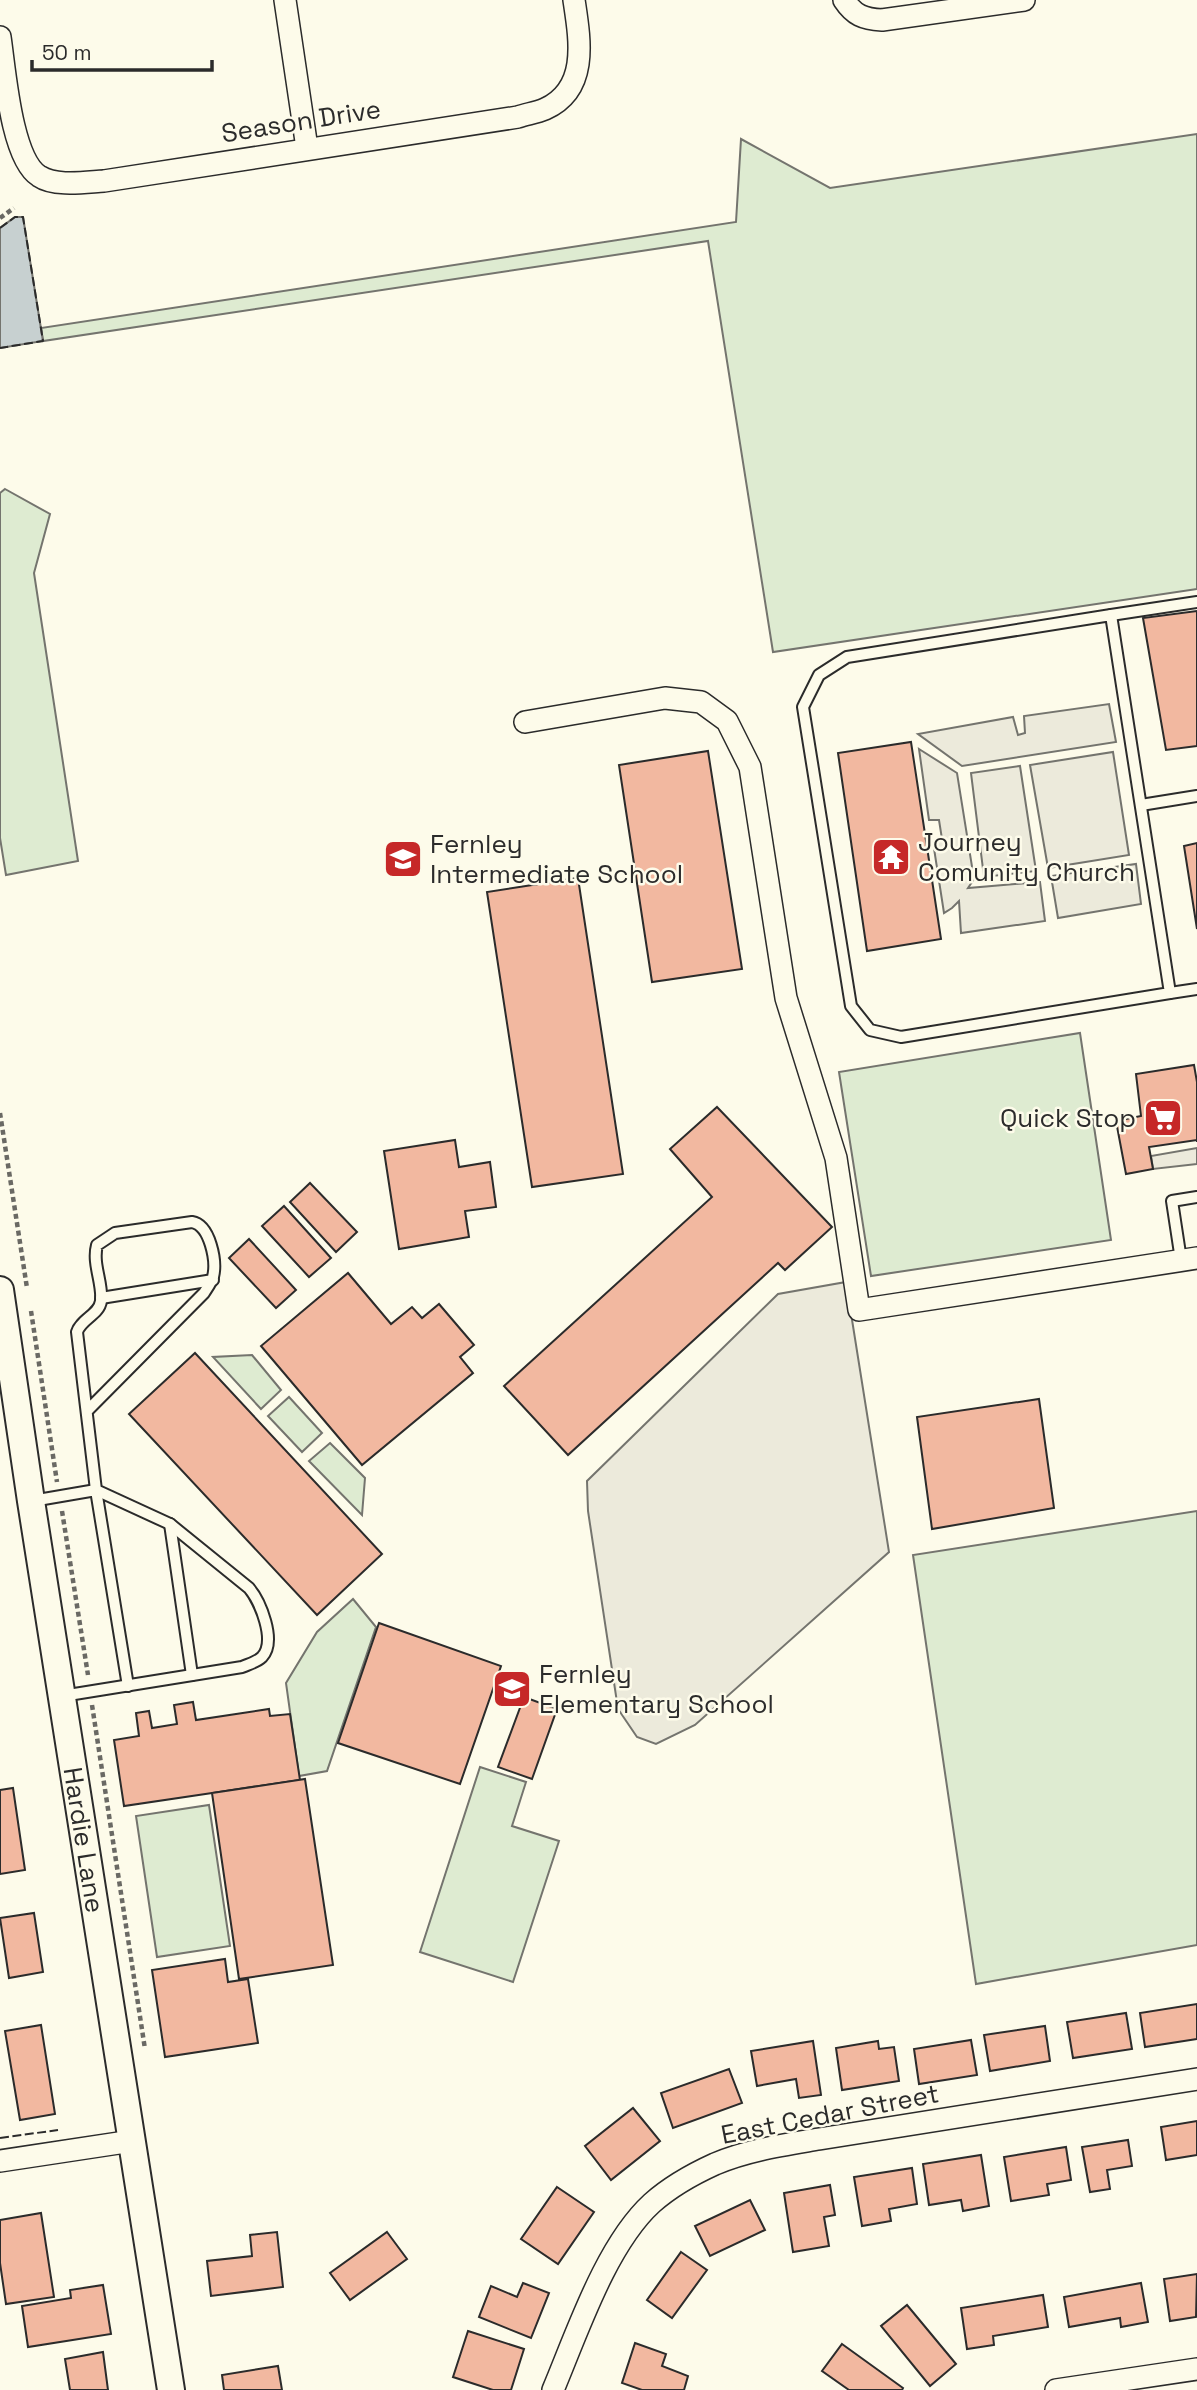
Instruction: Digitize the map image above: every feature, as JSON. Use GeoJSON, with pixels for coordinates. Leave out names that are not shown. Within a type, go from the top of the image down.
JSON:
{"type":"FeatureCollection","features":[{"type":"Feature","properties":{"kind":"street"},"geometry":{"type":"LineString","coordinates":[[285,0],[307,148]]}},
{"type":"Feature","properties":{"kind":"street","name":"Season Drive"},"geometry":{"type":"LineString","coordinates":[[0,37],[18,142],[25,159],[39,176],[61,182],[104,181],[517,117],[545,109],[566,94],[577,76],[580,51],[575,0]]}},
{"type":"Feature","properties":{"kind":"street"},"geometry":{"type":"LineString","coordinates":[[844,0],[853,13],[865,19],[896,19],[1024,0]]}},
{"type":"Feature","properties":{"kind":"street"},"geometry":{"type":"LineString","coordinates":[[525,722],[665,698],[701,702],[727,721],[750,767],[786,998],[836,1158],[859,1310],[1189,1259]]}},
{"type":"Feature","properties":{"kind":"street","name":"Hardie Lane"},"geometry":{"type":"LineString","coordinates":[[0,1290],[171,2390]]}},
{"type":"Feature","properties":{"kind":"street","name":"East Cedar Street"},"geometry":{"type":"LineString","coordinates":[[553,2390],[606,2269],[628,2232],[652,2203],[682,2181],[716,2164],[759,2150],[819,2138],[1197,2079]]}},
{"type":"Feature","properties":{"kind":"street"},"geometry":{"type":"LineString","coordinates":[[0,2161],[132,2141]]}},
{"type":"Feature","properties":{"kind":"street"},"geometry":{"type":"LineString","coordinates":[[1056,2390],[1197,2369]]}},
{"type":"Feature","properties":{"kind":"lane"},"geometry":{"type":"LineString","coordinates":[[1197,602],[847,657],[819,675],[803,707],[851,1006],[870,1030],[901,1037],[1197,989]]}},
{"type":"Feature","properties":{"kind":"lane"},"geometry":{"type":"LineString","coordinates":[[1111,615],[1170,993]]}},
{"type":"Feature","properties":{"kind":"lane"},"geometry":{"type":"LineString","coordinates":[[1141,805],[1197,796]]}},
{"type":"Feature","properties":{"kind":"lane"},"geometry":{"type":"LineString","coordinates":[[1189,1259],[1172,1201],[1197,1197]]}},
{"type":"Feature","properties":{"kind":"lane"},"geometry":{"type":"LineString","coordinates":[[87,1411],[204,1293],[213,1280],[209,1239],[199,1223],[115,1233],[97,1245],[95,1252],[100,1306],[79,1325],[77,1332],[96,1490],[128,1686]]}},
{"type":"Feature","properties":{"kind":"lane"},"geometry":{"type":"LineString","coordinates":[[101,1298],[213,1280]]}},
{"type":"Feature","properties":{"kind":"lane"},"geometry":{"type":"LineString","coordinates":[[31,1501],[96,1490],[170,1524],[257,1598],[267,1634],[267,1647],[263,1656],[254,1662],[62,1696]]}},
{"type":"Feature","properties":{"kind":"lane"},"geometry":{"type":"LineString","coordinates":[[170,1524],[192,1675]]}},
{"type":"Feature","properties":{"kind":"path"},"geometry":{"type":"LineString","coordinates":[[0,218],[14,208]]}},
{"type":"Feature","properties":{"kind":"path"},"geometry":{"type":"LineString","coordinates":[[0,1113],[28,1291]]}},
{"type":"Feature","properties":{"kind":"path"},"geometry":{"type":"LineString","coordinates":[[30,1304],[146,2055]]}},
{"type":"Feature","properties":{"kind":"green space"},"geometry":{"type":"Polygon","coordinates":[[[1197,134],[1197,589],[773,652],[708,241],[43,341],[41,328],[736,222],[741,139],[830,188],[1197,134]]]}},
{"type":"Feature","properties":{"kind":"green space"},"geometry":{"type":"Polygon","coordinates":[[[5,489],[50,514],[34,573],[78,861],[6,875],[0,838],[0,493],[5,489]]]}},
{"type":"Feature","properties":{"kind":"green space"},"geometry":{"type":"Polygon","coordinates":[[[1080,1033],[1111,1240],[871,1276],[839,1072],[1080,1033]]]}},
{"type":"Feature","properties":{"kind":"green space"},"geometry":{"type":"Polygon","coordinates":[[[252,1355],[281,1390],[261,1409],[213,1357],[252,1355]]]}},
{"type":"Feature","properties":{"kind":"green space"},"geometry":{"type":"Polygon","coordinates":[[[289,1397],[322,1433],[302,1452],[268,1416],[289,1397]]]}},
{"type":"Feature","properties":{"kind":"green space"},"geometry":{"type":"Polygon","coordinates":[[[330,1443],[365,1478],[362,1515],[309,1461],[330,1443]]]}},
{"type":"Feature","properties":{"kind":"green space"},"geometry":{"type":"Polygon","coordinates":[[[1197,1511],[1197,1945],[976,1984],[913,1555],[1197,1511]]]}},
{"type":"Feature","properties":{"kind":"green space"},"geometry":{"type":"Polygon","coordinates":[[[353,1599],[376,1627],[327,1771],[299,1776],[286,1683],[317,1632],[353,1599]]]}},
{"type":"Feature","properties":{"kind":"green space"},"geometry":{"type":"Polygon","coordinates":[[[480,1767],[526,1782],[512,1826],[559,1841],[513,1982],[420,1952],[480,1767]]]}},
{"type":"Feature","properties":{"kind":"green space"},"geometry":{"type":"Polygon","coordinates":[[[209,1805],[230,1946],[157,1957],[136,1816],[209,1805]]]}},
{"type":"Feature","properties":{"kind":"shaded area"},"geometry":{"type":"Polygon","coordinates":[[[15,217],[23,217],[43,341],[0,348],[0,228],[15,217]]]}},
{"type":"Feature","properties":{"kind":"shaded area"},"geometry":{"type":"Polygon","coordinates":[[[1109,704],[1116,742],[962,766],[918,734],[1013,717],[1018,735],[1025,733],[1024,716],[1109,704]]]}},
{"type":"Feature","properties":{"kind":"shaded area"},"geometry":{"type":"Polygon","coordinates":[[[919,749],[957,773],[974,879],[968,888],[1040,882],[1045,921],[961,933],[959,901],[944,913],[933,842],[942,839],[939,820],[929,820],[919,749]]]}},
{"type":"Feature","properties":{"kind":"shaded area"},"geometry":{"type":"Polygon","coordinates":[[[1113,752],[1129,855],[1048,868],[1030,765],[1113,752]]]}},
{"type":"Feature","properties":{"kind":"shaded area"},"geometry":{"type":"Polygon","coordinates":[[[1020,766],[1036,871],[984,877],[971,773],[1020,766]]]}},
{"type":"Feature","properties":{"kind":"shaded area"},"geometry":{"type":"Polygon","coordinates":[[[1136,864],[1141,904],[1058,918],[1051,876],[1136,864]]]}},
{"type":"Feature","properties":{"kind":"shaded area"},"geometry":{"type":"Polygon","coordinates":[[[1197,1148],[1197,1164],[1153,1169],[1151,1156],[1197,1148]]]}},
{"type":"Feature","properties":{"kind":"shaded area"},"geometry":{"type":"Polygon","coordinates":[[[846,1282],[889,1552],[695,1725],[656,1744],[637,1737],[618,1709],[588,1511],[587,1481],[778,1294],[846,1282]]]}},
{"type":"Feature","properties":{"kind":"building"},"geometry":{"type":"Polygon","coordinates":[[[1197,611],[1197,746],[1166,750],[1143,618],[1197,611]]]}},
{"type":"Feature","properties":{"kind":"building","name":"Journey Comunity Church"},"geometry":{"type":"Polygon","coordinates":[[[911,742],[941,939],[867,951],[838,753],[911,742]]]}},
{"type":"Feature","properties":{"kind":"building"},"geometry":{"type":"Polygon","coordinates":[[[708,751],[742,969],[652,982],[619,765],[708,751]]]}},
{"type":"Feature","properties":{"kind":"building"},"geometry":{"type":"Polygon","coordinates":[[[1197,843],[1197,929],[1184,846],[1197,843]]]}},
{"type":"Feature","properties":{"kind":"building"},"geometry":{"type":"Polygon","coordinates":[[[578,878],[623,1174],[532,1187],[487,892],[578,878]]]}},
{"type":"Feature","properties":{"kind":"building","name":"Quick Stop"},"geometry":{"type":"Polygon","coordinates":[[[1194,1065],[1197,1082],[1197,1140],[1149,1147],[1153,1169],[1126,1174],[1116,1121],[1141,1116],[1136,1074],[1194,1065]]]}},
{"type":"Feature","properties":{"kind":"building"},"geometry":{"type":"Polygon","coordinates":[[[717,1107],[832,1227],[785,1270],[778,1263],[568,1455],[504,1386],[712,1197],[670,1149],[717,1107]]]}},
{"type":"Feature","properties":{"kind":"building"},"geometry":{"type":"Polygon","coordinates":[[[455,1140],[459,1167],[490,1162],[496,1207],[465,1211],[469,1237],[399,1249],[384,1151],[455,1140]]]}},
{"type":"Feature","properties":{"kind":"building"},"geometry":{"type":"Polygon","coordinates":[[[310,1183],[357,1232],[336,1252],[290,1202],[310,1183]]]}},
{"type":"Feature","properties":{"kind":"building"},"geometry":{"type":"Polygon","coordinates":[[[284,1206],[331,1258],[309,1277],[262,1226],[284,1206]]]}},
{"type":"Feature","properties":{"kind":"building"},"geometry":{"type":"Polygon","coordinates":[[[249,1239],[296,1290],[276,1308],[229,1258],[249,1239]]]}},
{"type":"Feature","properties":{"kind":"building"},"geometry":{"type":"Polygon","coordinates":[[[348,1273],[391,1324],[412,1307],[422,1318],[439,1304],[474,1345],[460,1357],[473,1373],[362,1465],[261,1346],[348,1273]]]}},
{"type":"Feature","properties":{"kind":"building"},"geometry":{"type":"Polygon","coordinates":[[[195,1353],[382,1554],[317,1615],[129,1414],[195,1353]]]}},
{"type":"Feature","properties":{"kind":"building"},"geometry":{"type":"Polygon","coordinates":[[[1039,1399],[1054,1508],[932,1529],[917,1417],[1039,1399]]]}},
{"type":"Feature","properties":{"kind":"building"},"geometry":{"type":"Polygon","coordinates":[[[379,1623],[501,1666],[460,1784],[338,1743],[379,1623]]]}},
{"type":"Feature","properties":{"kind":"building"},"geometry":{"type":"Polygon","coordinates":[[[524,1697],[557,1709],[532,1779],[498,1767],[524,1697]]]}},
{"type":"Feature","properties":{"kind":"building"},"geometry":{"type":"Polygon","coordinates":[[[193,1702],[196,1720],[269,1709],[270,1716],[290,1714],[300,1780],[124,1806],[114,1740],[139,1736],[136,1713],[149,1711],[152,1728],[177,1724],[174,1705],[193,1702]]]}},
{"type":"Feature","properties":{"kind":"building"},"geometry":{"type":"Polygon","coordinates":[[[305,1779],[333,1965],[239,1979],[212,1793],[305,1779]]]}},
{"type":"Feature","properties":{"kind":"building"},"geometry":{"type":"Polygon","coordinates":[[[13,1788],[25,1870],[0,1874],[0,1790],[13,1788]]]}},
{"type":"Feature","properties":{"kind":"building"},"geometry":{"type":"Polygon","coordinates":[[[34,1913],[43,1972],[9,1978],[0,1918],[34,1913]]]}},
{"type":"Feature","properties":{"kind":"building"},"geometry":{"type":"Polygon","coordinates":[[[225,1959],[228,1982],[248,1979],[258,2043],[165,2057],[152,1970],[225,1959]]]}},
{"type":"Feature","properties":{"kind":"building"},"geometry":{"type":"Polygon","coordinates":[[[1197,2004],[1197,2039],[1145,2047],[1140,2013],[1197,2004]]]}},
{"type":"Feature","properties":{"kind":"building"},"geometry":{"type":"Polygon","coordinates":[[[1126,2013],[1132,2049],[1073,2058],[1067,2022],[1126,2013]]]}},
{"type":"Feature","properties":{"kind":"building"},"geometry":{"type":"Polygon","coordinates":[[[41,2025],[55,2114],[20,2120],[5,2031],[41,2025]]]}},
{"type":"Feature","properties":{"kind":"building"},"geometry":{"type":"Polygon","coordinates":[[[1045,2026],[1050,2061],[990,2071],[984,2035],[1045,2026]]]}},
{"type":"Feature","properties":{"kind":"building"},"geometry":{"type":"Polygon","coordinates":[[[971,2040],[977,2075],[919,2084],[914,2049],[971,2040]]]}},
{"type":"Feature","properties":{"kind":"building"},"geometry":{"type":"Polygon","coordinates":[[[813,2041],[821,2095],[799,2098],[796,2079],[757,2086],[751,2051],[813,2041]]]}},
{"type":"Feature","properties":{"kind":"building"},"geometry":{"type":"Polygon","coordinates":[[[878,2041],[879,2049],[894,2047],[899,2081],[842,2090],[836,2048],[878,2041]]]}},
{"type":"Feature","properties":{"kind":"building"},"geometry":{"type":"Polygon","coordinates":[[[729,2069],[742,2103],[673,2128],[661,2093],[729,2069]]]}},
{"type":"Feature","properties":{"kind":"building"},"geometry":{"type":"Polygon","coordinates":[[[633,2108],[660,2141],[611,2180],[585,2146],[633,2108]]]}},
{"type":"Feature","properties":{"kind":"building"},"geometry":{"type":"Polygon","coordinates":[[[1197,2121],[1197,2155],[1166,2160],[1161,2127],[1197,2121]]]}},
{"type":"Feature","properties":{"kind":"building"},"geometry":{"type":"Polygon","coordinates":[[[1128,2140],[1132,2166],[1107,2170],[1110,2189],[1090,2192],[1082,2147],[1128,2140]]]}},
{"type":"Feature","properties":{"kind":"building"},"geometry":{"type":"Polygon","coordinates":[[[1066,2147],[1071,2180],[1047,2184],[1049,2195],[1011,2201],[1004,2157],[1066,2147]]]}},
{"type":"Feature","properties":{"kind":"building"},"geometry":{"type":"Polygon","coordinates":[[[981,2155],[989,2206],[963,2211],[961,2200],[929,2205],[923,2164],[981,2155]]]}},
{"type":"Feature","properties":{"kind":"building"},"geometry":{"type":"Polygon","coordinates":[[[912,2168],[917,2204],[889,2209],[891,2221],[862,2226],[854,2177],[912,2168]]]}},
{"type":"Feature","properties":{"kind":"building"},"geometry":{"type":"Polygon","coordinates":[[[830,2185],[835,2215],[824,2217],[829,2246],[793,2252],[784,2193],[830,2185]]]}},
{"type":"Feature","properties":{"kind":"building"},"geometry":{"type":"Polygon","coordinates":[[[557,2187],[594,2212],[558,2264],[521,2239],[557,2187]]]}},
{"type":"Feature","properties":{"kind":"building"},"geometry":{"type":"Polygon","coordinates":[[[750,2200],[765,2230],[710,2256],[695,2226],[750,2200]]]}},
{"type":"Feature","properties":{"kind":"building"},"geometry":{"type":"Polygon","coordinates":[[[41,2213],[54,2297],[6,2304],[0,2263],[0,2220],[41,2213]]]}},
{"type":"Feature","properties":{"kind":"building"},"geometry":{"type":"Polygon","coordinates":[[[277,2232],[283,2287],[211,2296],[207,2261],[252,2256],[250,2235],[277,2232]]]}},
{"type":"Feature","properties":{"kind":"building"},"geometry":{"type":"Polygon","coordinates":[[[387,2232],[407,2259],[350,2300],[330,2273],[387,2232]]]}},
{"type":"Feature","properties":{"kind":"building"},"geometry":{"type":"Polygon","coordinates":[[[681,2252],[707,2270],[672,2318],[647,2300],[681,2252]]]}},
{"type":"Feature","properties":{"kind":"building"},"geometry":{"type":"Polygon","coordinates":[[[1197,2274],[1196,2317],[1170,2321],[1164,2279],[1197,2274]]]}},
{"type":"Feature","properties":{"kind":"building"},"geometry":{"type":"Polygon","coordinates":[[[523,2283],[549,2293],[531,2338],[479,2317],[491,2286],[517,2297],[523,2283]]]}},
{"type":"Feature","properties":{"kind":"building"},"geometry":{"type":"Polygon","coordinates":[[[1141,2283],[1148,2322],[1121,2327],[1120,2318],[1069,2327],[1064,2297],[1141,2283]]]}},
{"type":"Feature","properties":{"kind":"building"},"geometry":{"type":"Polygon","coordinates":[[[103,2285],[111,2334],[28,2347],[22,2306],[71,2298],[70,2290],[103,2285]]]}},
{"type":"Feature","properties":{"kind":"building"},"geometry":{"type":"Polygon","coordinates":[[[1043,2295],[1048,2327],[993,2336],[994,2345],[967,2349],[961,2308],[1043,2295]]]}},
{"type":"Feature","properties":{"kind":"building"},"geometry":{"type":"Polygon","coordinates":[[[907,2305],[956,2364],[930,2386],[881,2326],[907,2305]]]}},
{"type":"Feature","properties":{"kind":"building"},"geometry":{"type":"Polygon","coordinates":[[[468,2331],[524,2349],[511,2390],[493,2390],[453,2377],[468,2331]]]}},
{"type":"Feature","properties":{"kind":"building"},"geometry":{"type":"Polygon","coordinates":[[[635,2343],[666,2354],[662,2366],[688,2376],[684,2390],[642,2390],[622,2383],[635,2343]]]}},
{"type":"Feature","properties":{"kind":"building"},"geometry":{"type":"Polygon","coordinates":[[[842,2344],[903,2388],[902,2390],[849,2390],[822,2371],[842,2344]]]}},
{"type":"Feature","properties":{"kind":"building"},"geometry":{"type":"Polygon","coordinates":[[[103,2352],[108,2390],[70,2390],[65,2359],[103,2352]]]}},
{"type":"Feature","properties":{"kind":"building"},"geometry":{"type":"Polygon","coordinates":[[[278,2366],[282,2390],[224,2390],[222,2375],[278,2366]]]}},
{"type":"Feature","properties":{"kind":"fence"},"geometry":{"type":"LineString","coordinates":[[0,228],[15,217],[23,217],[43,341],[0,348]]}},
{"type":"Feature","properties":{"kind":"fence"},"geometry":{"type":"LineString","coordinates":[[0,2138],[58,2130]]}},
{"type":"Feature","properties":{"kind":"place","name":"Journey Comunity Church"},"geometry":{"type":"Point","coordinates":[891,857]}},
{"type":"Feature","properties":{"kind":"place","name":"Fernley Intermediate School"},"geometry":{"type":"Point","coordinates":[403,859]}},
{"type":"Feature","properties":{"kind":"place","name":"Quick Stop"},"geometry":{"type":"Point","coordinates":[1163,1118]}},
{"type":"Feature","properties":{"kind":"place","name":"Fernley Elementary School"},"geometry":{"type":"Point","coordinates":[512,1689]}}]}
